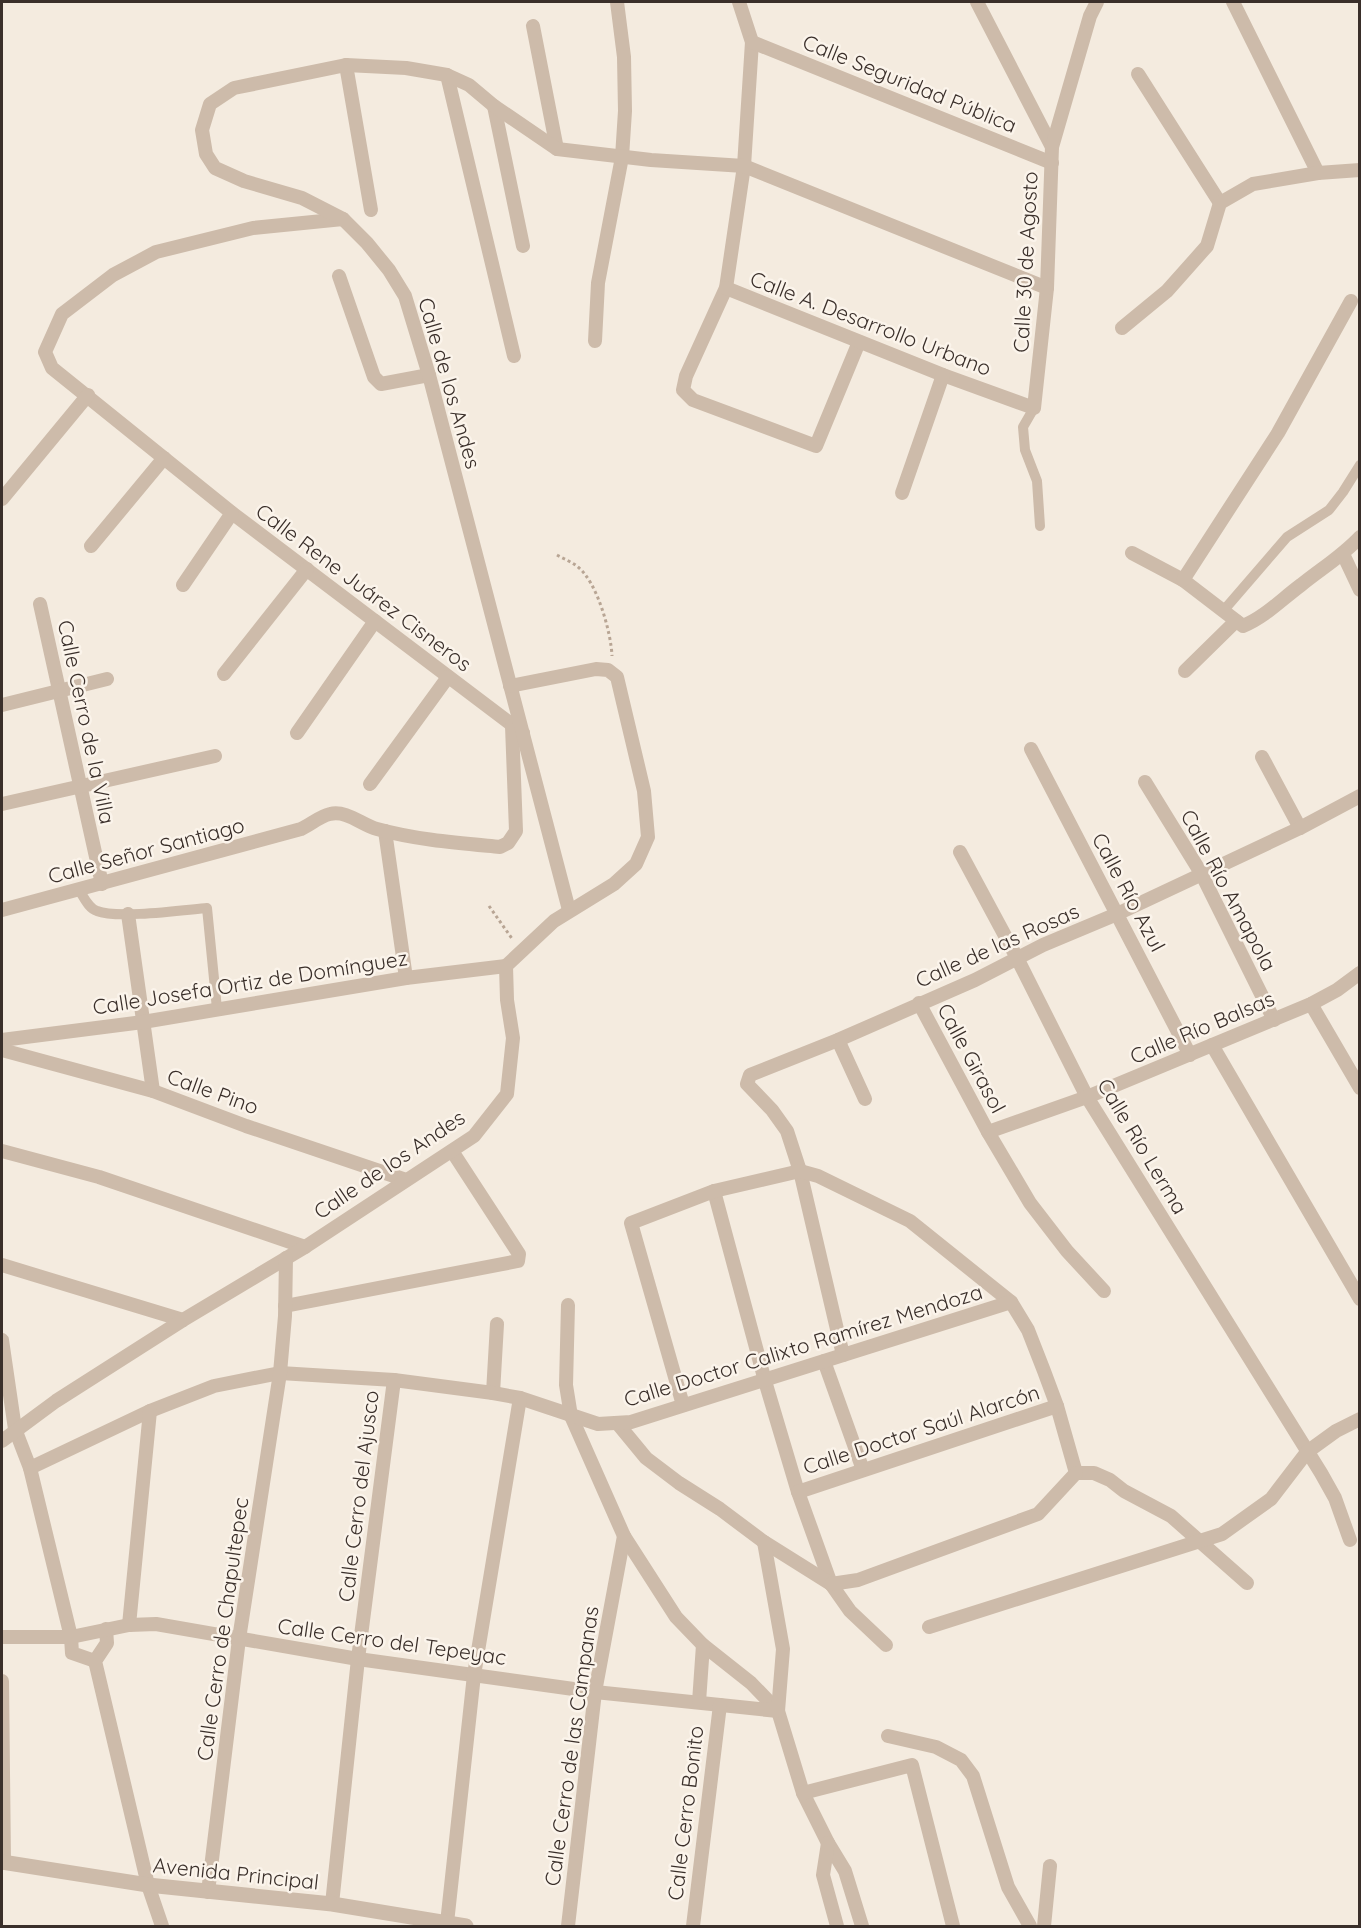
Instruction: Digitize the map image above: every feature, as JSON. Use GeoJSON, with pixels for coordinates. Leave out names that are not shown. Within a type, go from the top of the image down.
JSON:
{"type":"FeatureCollection","features":[{"type":"Feature","properties":{"kind":"street"},"geometry":{"type":"LineString","coordinates":[[595,341],[597,283],[622,156],[625,111],[625,68],[617,2]]}},
{"type":"Feature","properties":{"kind":"street"},"geometry":{"type":"LineString","coordinates":[[739,2],[752,42],[744,166],[726,288],[686,376],[683,390],[693,400],[816,446],[859,342]]}},
{"type":"Feature","properties":{"kind":"street"},"geometry":{"type":"LineString","coordinates":[[977,2],[1052,147]]}},
{"type":"Feature","properties":{"kind":"street","name":"Calle 30 de Agosto"},"geometry":{"type":"LineString","coordinates":[[1040,526],[1037,481],[1025,450],[1023,427],[1034,408],[1047,288],[1052,147],[1090,16],[1097,2]]}},
{"type":"Feature","properties":{"kind":"street"},"geometry":{"type":"LineString","coordinates":[[1233,2],[1318,173]]}},
{"type":"Feature","properties":{"kind":"street"},"geometry":{"type":"LineString","coordinates":[[533,26],[557,148]]}},
{"type":"Feature","properties":{"kind":"street","name":"Calle Seguridad Pública"},"geometry":{"type":"LineString","coordinates":[[752,42],[1052,163]]}},
{"type":"Feature","properties":{"kind":"street"},"geometry":{"type":"LineString","coordinates":[[346,66],[371,210]]}},
{"type":"Feature","properties":{"kind":"street","name":"Calle de los Andes"},"geometry":{"type":"LineString","coordinates":[[517,729],[510,686],[429,375],[405,296],[389,270],[344,219],[302,198],[244,181],[215,168],[206,154],[202,130],[210,104],[234,88],[346,66],[406,68],[447,75],[469,86],[494,106],[557,148],[744,166],[1047,288]]}},
{"type":"Feature","properties":{"kind":"street"},"geometry":{"type":"LineString","coordinates":[[1138,74],[1220,203]]}},
{"type":"Feature","properties":{"kind":"street"},"geometry":{"type":"LineString","coordinates":[[447,75],[514,356]]}},
{"type":"Feature","properties":{"kind":"street"},"geometry":{"type":"LineString","coordinates":[[494,106],[523,246]]}},
{"type":"Feature","properties":{"kind":"street"},"geometry":{"type":"LineString","coordinates":[[1122,328],[1167,291],[1207,246],[1220,203],[1253,184],[1318,173],[1359,170]]}},
{"type":"Feature","properties":{"kind":"street","name":"Calle Rene Juárez Cisneros"},"geometry":{"type":"LineString","coordinates":[[344,219],[253,228],[156,252],[113,275],[62,314],[45,352],[52,368],[232,513],[517,729]]}},
{"type":"Feature","properties":{"kind":"street"},"geometry":{"type":"LineString","coordinates":[[339,276],[374,377],[381,384],[429,375]]}},
{"type":"Feature","properties":{"kind":"street","name":"Calle A. Desarrollo Urbano"},"geometry":{"type":"LineString","coordinates":[[726,288],[859,342],[1034,408]]}},
{"type":"Feature","properties":{"kind":"street"},"geometry":{"type":"LineString","coordinates":[[1183,580],[1278,433],[1351,301]]}},
{"type":"Feature","properties":{"kind":"street"},"geometry":{"type":"LineString","coordinates":[[902,493],[944,375]]}},
{"type":"Feature","properties":{"kind":"street"},"geometry":{"type":"LineString","coordinates":[[2,499],[88,395]]}},
{"type":"Feature","properties":{"kind":"street"},"geometry":{"type":"LineString","coordinates":[[91,546],[164,458]]}},
{"type":"Feature","properties":{"kind":"street"},"geometry":{"type":"LineString","coordinates":[[1224,610],[1287,537],[1329,510],[1359,465]]}},
{"type":"Feature","properties":{"kind":"street"},"geometry":{"type":"LineString","coordinates":[[183,585],[232,513]]}},
{"type":"Feature","properties":{"kind":"street"},"geometry":{"type":"LineString","coordinates":[[1185,671],[1240,624],[1256,621],[1343,554],[1359,537]]}},
{"type":"Feature","properties":{"kind":"street"},"geometry":{"type":"LineString","coordinates":[[1131,553],[1183,580],[1240,624]]}},
{"type":"Feature","properties":{"kind":"street"},"geometry":{"type":"LineString","coordinates":[[1343,554],[1359,590]]}},
{"type":"Feature","properties":{"kind":"street"},"geometry":{"type":"LineString","coordinates":[[224,674],[307,569]]}},
{"type":"Feature","properties":{"kind":"street","name":"Calle Cerro de la Villa"},"geometry":{"type":"LineString","coordinates":[[40,604],[102,884]]}},
{"type":"Feature","properties":{"kind":"street"},"geometry":{"type":"LineString","coordinates":[[297,734],[375,621]]}},
{"type":"Feature","properties":{"kind":"street"},"geometry":{"type":"LineString","coordinates":[[506,966],[554,921],[614,884],[636,864],[648,837],[644,791],[618,677],[608,670],[596,669],[510,686]]}},
{"type":"Feature","properties":{"kind":"street"},"geometry":{"type":"LineString","coordinates":[[370,784],[447,677]]}},
{"type":"Feature","properties":{"kind":"street"},"geometry":{"type":"LineString","coordinates":[[2,705],[107,679]]}},
{"type":"Feature","properties":{"kind":"street"},"geometry":{"type":"LineString","coordinates":[[517,729],[569,910]]}},
{"type":"Feature","properties":{"kind":"street","name":"Calle Señor Santiago"},"geometry":{"type":"LineString","coordinates":[[2,910],[301,829],[330,814],[348,816],[373,828],[405,836],[500,847],[508,843],[516,831],[517,729]]}},
{"type":"Feature","properties":{"kind":"street","name":"Calle Río Azul"},"geometry":{"type":"LineString","coordinates":[[1031,749],[1190,1055]]}},
{"type":"Feature","properties":{"kind":"street"},"geometry":{"type":"LineString","coordinates":[[2,804],[215,756]]}},
{"type":"Feature","properties":{"kind":"street"},"geometry":{"type":"LineString","coordinates":[[1262,757],[1300,828]]}},
{"type":"Feature","properties":{"kind":"street","name":"Calle Río Amapola"},"geometry":{"type":"LineString","coordinates":[[1145,782],[1201,873],[1274,1020]]}},
{"type":"Feature","properties":{"kind":"street","name":"Calle de las Rosas"},"geometry":{"type":"LineString","coordinates":[[800,1171],[787,1131],[772,1110],[747,1084],[750,1075],[838,1041],[975,980],[1042,945],[1117,914],[1300,828],[1359,796]]}},
{"type":"Feature","properties":{"kind":"street"},"geometry":{"type":"LineString","coordinates":[[385,831],[406,978]]}},
{"type":"Feature","properties":{"kind":"street","name":"Calle Río Lerma"},"geometry":{"type":"LineString","coordinates":[[960,852],[1088,1097],[1322,1473],[1335,1498],[1350,1540]]}},
{"type":"Feature","properties":{"kind":"street"},"geometry":{"type":"LineString","coordinates":[[79,890],[89,906],[98,912],[128,914],[207,908],[217,1009]]}},
{"type":"Feature","properties":{"kind":"street"},"geometry":{"type":"LineString","coordinates":[[128,914],[153,1091]]}},
{"type":"Feature","properties":{"kind":"street","name":"Calle de los Andes"},"geometry":{"type":"LineString","coordinates":[[2,1441],[15,1429],[56,1401],[183,1320],[305,1247],[474,1136],[507,1094],[513,1038],[507,1000],[506,966]]}},
{"type":"Feature","properties":{"kind":"street","name":"Calle Josefa Ortiz de Domínguez"},"geometry":{"type":"LineString","coordinates":[[2,1040],[143,1022],[406,978],[506,966]]}},
{"type":"Feature","properties":{"kind":"street","name":"Calle Río Balsas"},"geometry":{"type":"LineString","coordinates":[[988,1132],[1088,1097],[1274,1020],[1337,990],[1359,973]]}},
{"type":"Feature","properties":{"kind":"street","name":"Calle Girasol"},"geometry":{"type":"LineString","coordinates":[[919,1003],[988,1132],[1030,1203],[1067,1251],[1104,1291]]}},
{"type":"Feature","properties":{"kind":"street"},"geometry":{"type":"LineString","coordinates":[[1311,1004],[1359,1088]]}},
{"type":"Feature","properties":{"kind":"street"},"geometry":{"type":"LineString","coordinates":[[838,1041],[865,1099]]}},
{"type":"Feature","properties":{"kind":"street"},"geometry":{"type":"LineString","coordinates":[[1212,1045],[1359,1299]]}},
{"type":"Feature","properties":{"kind":"street","name":"Calle Pino"},"geometry":{"type":"LineString","coordinates":[[2,1050],[153,1091],[246,1126],[406,1180]]}},
{"type":"Feature","properties":{"kind":"street"},"geometry":{"type":"LineString","coordinates":[[2,1151],[99,1178],[305,1247]]}},
{"type":"Feature","properties":{"kind":"street"},"geometry":{"type":"LineString","coordinates":[[285,1306],[518,1261],[519,1254],[452,1151]]}},
{"type":"Feature","properties":{"kind":"street"},"geometry":{"type":"LineString","coordinates":[[800,1171],[843,1356]]}},
{"type":"Feature","properties":{"kind":"street"},"geometry":{"type":"LineString","coordinates":[[683,1405],[631,1223],[714,1191],[800,1171],[818,1176],[910,1221],[1011,1302],[1028,1330],[1057,1406],[1076,1473]]}},
{"type":"Feature","properties":{"kind":"street"},"geometry":{"type":"LineString","coordinates":[[714,1191],[765,1381],[798,1492],[831,1584],[850,1611],[886,1645]]}},
{"type":"Feature","properties":{"kind":"street","name":"Calle Cerro de Chapultepec"},"geometry":{"type":"LineString","coordinates":[[208,1892],[240,1639],[280,1373],[286,1258]]}},
{"type":"Feature","properties":{"kind":"street"},"geometry":{"type":"LineString","coordinates":[[2,1265],[183,1320]]}},
{"type":"Feature","properties":{"kind":"street","name":"Calle Doctor Calixto Ramírez Mendoza"},"geometry":{"type":"LineString","coordinates":[[30,1468],[150,1411],[214,1386],[280,1373],[394,1380],[493,1393],[520,1398],[597,1424],[631,1422],[1011,1302]]}},
{"type":"Feature","properties":{"kind":"street"},"geometry":{"type":"LineString","coordinates":[[568,1305],[566,1385],[572,1416],[624,1536],[675,1617],[703,1645],[750,1683],[778,1711]]}},
{"type":"Feature","properties":{"kind":"street"},"geometry":{"type":"LineString","coordinates":[[493,1393],[497,1324]]}},
{"type":"Feature","properties":{"kind":"street"},"geometry":{"type":"LineString","coordinates":[[2,1340],[6,1394],[15,1429],[30,1468],[71,1637],[72,1653],[95,1661]]}},
{"type":"Feature","properties":{"kind":"street"},"geometry":{"type":"LineString","coordinates":[[824,1362],[863,1470]]}},
{"type":"Feature","properties":{"kind":"street","name":"Calle Cerro del Ajusco"},"geometry":{"type":"LineString","coordinates":[[332,1904],[358,1659],[394,1380]]}},
{"type":"Feature","properties":{"kind":"street"},"geometry":{"type":"LineString","coordinates":[[447,1923],[474,1675],[520,1398]]}},
{"type":"Feature","properties":{"kind":"street","name":"Calle Doctor Saúl Alarcón"},"geometry":{"type":"LineString","coordinates":[[798,1492],[1057,1406]]}},
{"type":"Feature","properties":{"kind":"street"},"geometry":{"type":"LineString","coordinates":[[129,1625],[150,1411]]}},
{"type":"Feature","properties":{"kind":"street"},"geometry":{"type":"LineString","coordinates":[[929,1627],[1222,1534],[1271,1499],[1307,1452],[1336,1431],[1359,1419]]}},
{"type":"Feature","properties":{"kind":"street"},"geometry":{"type":"LineString","coordinates":[[618,1424],[646,1458],[764,1542],[831,1584],[858,1580],[1038,1514],[1076,1473],[1094,1473],[1110,1480],[1124,1491],[1171,1516],[1247,1583]]}},
{"type":"Feature","properties":{"kind":"street","name":"Calle Cerro de las Campanas"},"geometry":{"type":"LineString","coordinates":[[568,1926],[595,1692],[624,1536]]}},
{"type":"Feature","properties":{"kind":"street"},"geometry":{"type":"LineString","coordinates":[[764,1542],[783,1648],[778,1711],[803,1794],[845,1871],[862,1926]]}},
{"type":"Feature","properties":{"kind":"street","name":"Calle Cerro del Tepeyac"},"geometry":{"type":"LineString","coordinates":[[2,1637],[71,1637],[129,1625],[156,1624],[358,1659],[595,1692],[778,1711]]}},
{"type":"Feature","properties":{"kind":"street"},"geometry":{"type":"LineString","coordinates":[[106,1629],[107,1642],[95,1661],[147,1885],[162,1926]]}},
{"type":"Feature","properties":{"kind":"street","name":"Calle Cerro Bonito"},"geometry":{"type":"LineString","coordinates":[[699,1702],[703,1645]]}},
{"type":"Feature","properties":{"kind":"street"},"geometry":{"type":"LineString","coordinates":[[2,1681],[3,1863]]}},
{"type":"Feature","properties":{"kind":"street","name":"Calle Cerro Bonito"},"geometry":{"type":"LineString","coordinates":[[693,1926],[720,1705]]}},
{"type":"Feature","properties":{"kind":"street"},"geometry":{"type":"LineString","coordinates":[[888,1736],[936,1747],[961,1760],[973,1776],[1008,1887],[1030,1926]]}},
{"type":"Feature","properties":{"kind":"street"},"geometry":{"type":"LineString","coordinates":[[803,1794],[912,1765],[953,1926]]}},
{"type":"Feature","properties":{"kind":"street"},"geometry":{"type":"LineString","coordinates":[[828,1843],[823,1875],[837,1926]]}},
{"type":"Feature","properties":{"kind":"street","name":"Avenida Principal"},"geometry":{"type":"LineString","coordinates":[[3,1863],[147,1885],[332,1904],[466,1926]]}},
{"type":"Feature","properties":{"kind":"street"},"geometry":{"type":"LineString","coordinates":[[1044,1926],[1050,1866]]}},
{"type":"Feature","properties":{"kind":"path"},"geometry":{"type":"LineString","coordinates":[[557,555],[578,567],[587,577],[596,596],[611,638],[612,658],[608,670]]}},
{"type":"Feature","properties":{"kind":"path"},"geometry":{"type":"LineString","coordinates":[[489,906],[521,952]]}}]}
